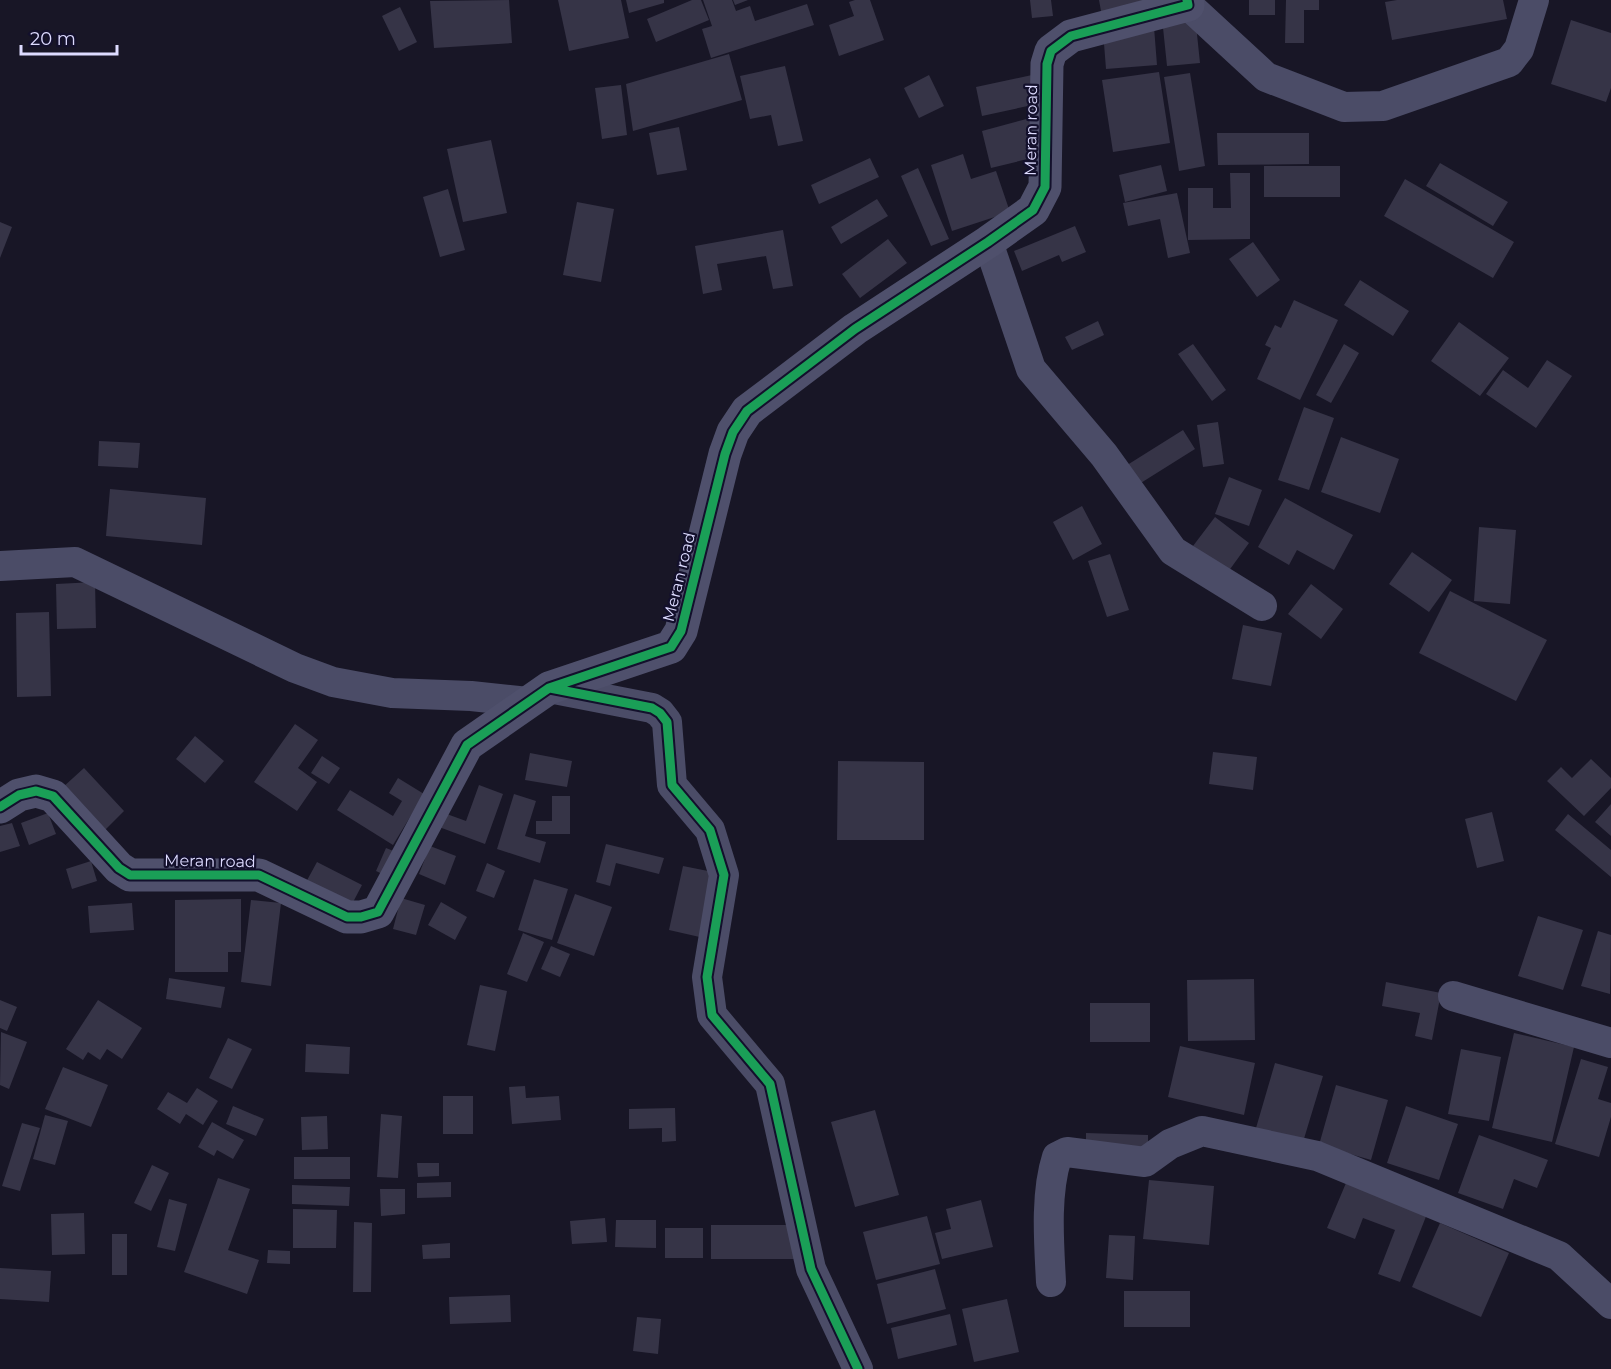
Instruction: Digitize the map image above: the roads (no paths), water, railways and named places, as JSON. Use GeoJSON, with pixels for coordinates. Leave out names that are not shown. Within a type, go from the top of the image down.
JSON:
{"type":"FeatureCollection","features":[{"type":"Feature","properties":{"kind":"street"},"geometry":{"type":"LineString","coordinates":[[1187,2],[1266,76],[1344,107],[1383,106],[1509,62],[1519,49],[1534,0]]}},
{"type":"Feature","properties":{"kind":"street","name":"Meran road"},"geometry":{"type":"LineString","coordinates":[[0,807],[19,795],[36,791],[53,796],[119,868],[129,874],[259,874],[347,917],[361,917],[378,912],[467,745],[539,695],[671,647],[681,631],[725,454],[733,432],[747,411],[855,329],[1033,210],[1045,187],[1047,64],[1052,51],[1071,36],[1187,2]]}},
{"type":"Feature","properties":{"kind":"street"},"geometry":{"type":"LineString","coordinates":[[988,242],[1031,369],[1104,455],[1173,551],[1262,606]]}},
{"type":"Feature","properties":{"kind":"street"},"geometry":{"type":"LineString","coordinates":[[0,566],[75,562],[295,668],[333,682],[392,693],[471,696],[539,695],[652,708],[660,713],[667,722],[672,785],[710,830],[724,874],[707,977],[712,1015],[770,1083],[812,1269],[858,1369]]}},
{"type":"Feature","properties":{"kind":"street"},"geometry":{"type":"LineString","coordinates":[[1453,996],[1611,1043]]}},
{"type":"Feature","properties":{"kind":"street"},"geometry":{"type":"LineString","coordinates":[[1051,1282],[1051,1197],[1057,1157],[1066,1152],[1145,1162],[1170,1144],[1202,1131],[1317,1156],[1558,1256],[1611,1304]]}}]}
